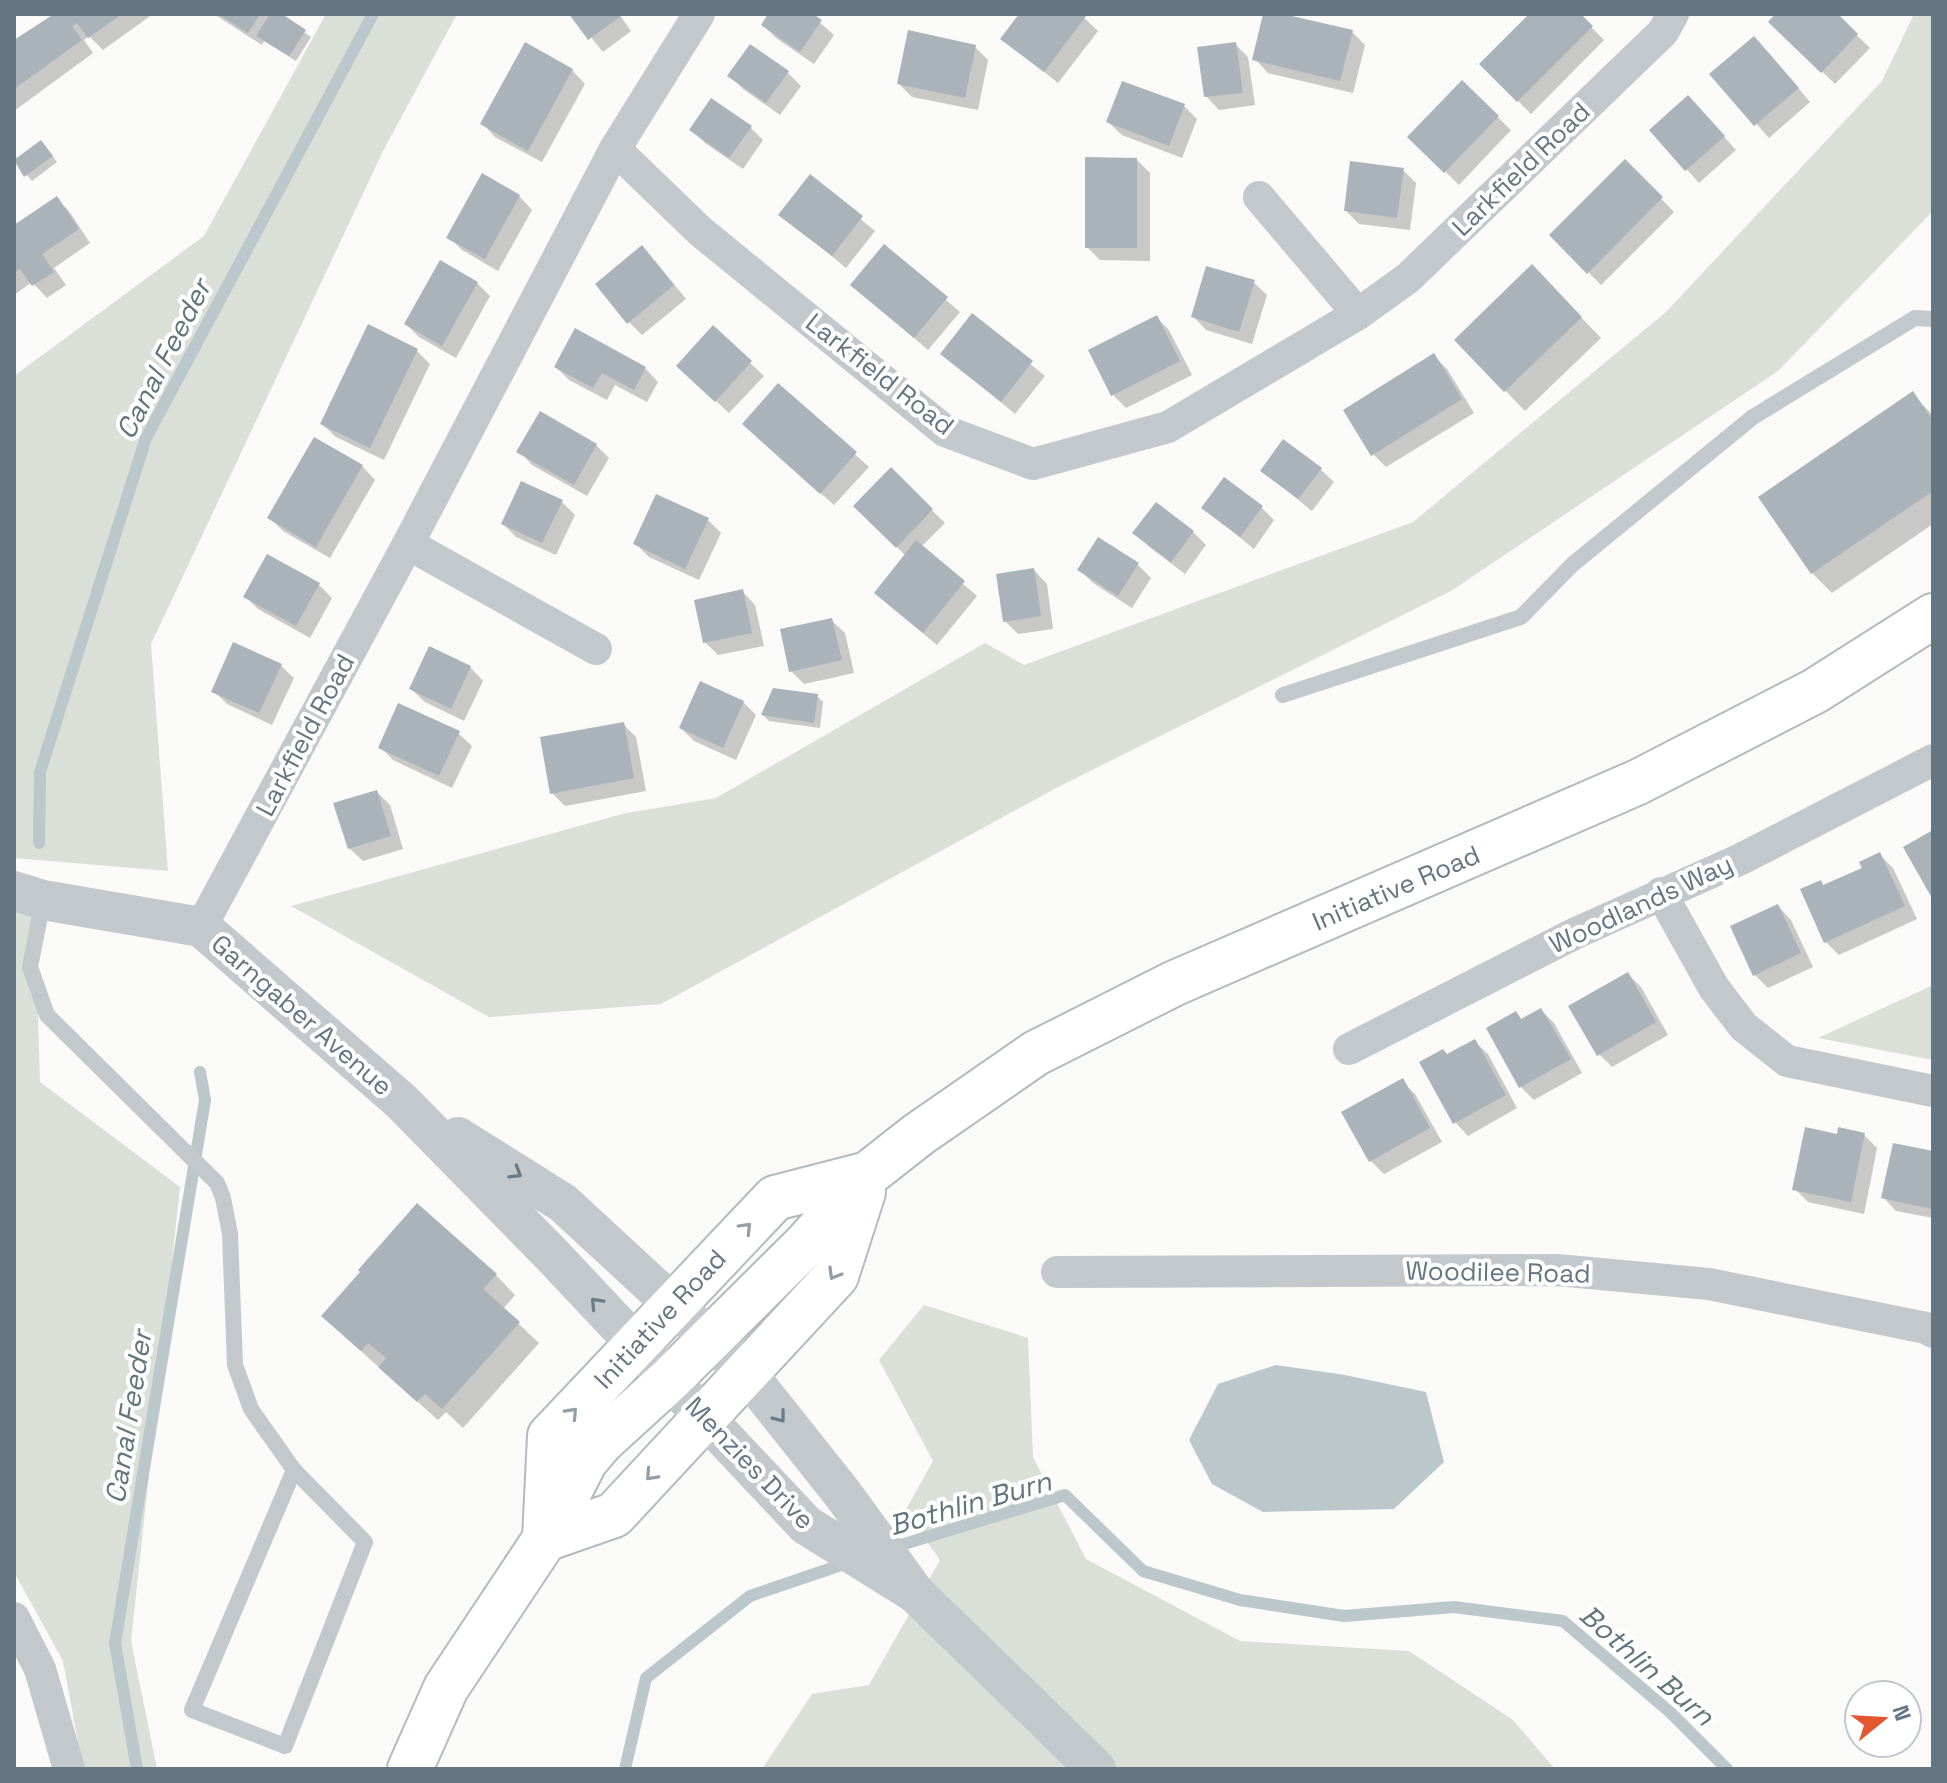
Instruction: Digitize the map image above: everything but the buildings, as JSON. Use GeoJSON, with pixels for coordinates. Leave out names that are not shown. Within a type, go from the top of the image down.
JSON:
{"type":"FeatureCollection","features":[{"type":"Feature","properties":{"kind":"main road","name":"Initiative Road"},"geometry":{"type":"LineString","coordinates":[[545,1539],[550,1436],[775,1198],[868,1174],[919,1134],[1036,1053],[1175,983],[1638,782],[1815,691],[1933,616]]}},
{"type":"Feature","properties":{"kind":"main road"},"geometry":{"type":"LineString","coordinates":[[410,1769],[446,1688],[545,1539],[585,1461],[807,1243],[868,1174]]}},
{"type":"Feature","properties":{"kind":"main road"},"geometry":{"type":"LineString","coordinates":[[545,1539],[614,1515],[836,1276],[868,1174]]}},
{"type":"Feature","properties":{"kind":"street","name":"Larkfield Road"},"geometry":{"type":"LineString","coordinates":[[201,927],[408,544],[615,149],[699,14]]}},
{"type":"Feature","properties":{"kind":"street","name":"Larkfield Road"},"geometry":{"type":"LineString","coordinates":[[615,149],[700,231],[945,431],[1033,464],[1168,427],[1358,314],[1408,278],[1663,32],[1673,14]]}},
{"type":"Feature","properties":{"kind":"street"},"geometry":{"type":"LineString","coordinates":[[1259,197],[1358,314]]}},
{"type":"Feature","properties":{"kind":"street"},"geometry":{"type":"LineString","coordinates":[[408,544],[596,649]]}},
{"type":"Feature","properties":{"kind":"street","name":"Woodlands Way"},"geometry":{"type":"LineString","coordinates":[[1349,1049],[1576,933],[1741,859],[1933,760]]}},
{"type":"Feature","properties":{"kind":"street"},"geometry":{"type":"LineString","coordinates":[[1661,893],[1714,988],[1744,1027],[1787,1061],[1933,1091]]}},
{"type":"Feature","properties":{"kind":"street","name":"Garngaber Avenue"},"geometry":{"type":"LineString","coordinates":[[28,896],[201,927],[402,1102],[669,1380]]}},
{"type":"Feature","properties":{"kind":"street","name":"Garngaber Avenue"},"geometry":{"type":"LineString","coordinates":[[402,1102],[563,1203],[709,1338]]}},
{"type":"Feature","properties":{"kind":"street","name":"Woodilee Road"},"geometry":{"type":"LineString","coordinates":[[1057,1272],[1557,1270],[1709,1284],[1926,1328],[1933,1332]]}},
{"type":"Feature","properties":{"kind":"street","name":"Menzies Drive"},"geometry":{"type":"LineString","coordinates":[[709,1338],[745,1371],[842,1493],[920,1599],[1096,1769]]}},
{"type":"Feature","properties":{"kind":"street","name":"Menzies Drive"},"geometry":{"type":"LineString","coordinates":[[669,1380],[806,1525],[920,1599]]}},
{"type":"Feature","properties":{"kind":"street"},"geometry":{"type":"LineString","coordinates":[[14,1618],[40,1669],[69,1769]]}},
{"type":"Feature","properties":{"kind":"lane"},"geometry":{"type":"LineString","coordinates":[[1283,695],[1521,617],[1573,564],[1753,417],[1915,318],[1933,319]]}},
{"type":"Feature","properties":{"kind":"lane"},"geometry":{"type":"LineString","coordinates":[[28,896],[30,967],[47,1015],[217,1183],[230,1234],[235,1365],[251,1409],[294,1470],[365,1542],[285,1746],[192,1710],[294,1470]]}},
{"type":"Feature","properties":{"kind":"shaded area"},"geometry":{"type":"Polygon","coordinates":[[[326,14],[457,14],[383,151],[151,644],[168,871],[14,858],[14,376],[204,236],[326,14]]]}},
{"type":"Feature","properties":{"kind":"shaded area"},"geometry":{"type":"Polygon","coordinates":[[[1914,14],[1933,14],[1933,211],[1778,371],[1451,591],[1058,787],[661,1004],[489,1017],[291,906],[622,814],[716,798],[985,643],[1024,665],[1413,522],[1666,312],[1882,81],[1914,14]]]}},
{"type":"Feature","properties":{"kind":"shaded area"},"geometry":{"type":"Polygon","coordinates":[[[14,912],[35,918],[40,1082],[180,1187],[131,1641],[157,1769],[83,1769],[63,1661],[14,1572],[14,912]]]}},
{"type":"Feature","properties":{"kind":"shaded area"},"geometry":{"type":"Polygon","coordinates":[[[1933,985],[1933,1060],[1818,1038],[1933,985]]]}},
{"type":"Feature","properties":{"kind":"shaded area"},"geometry":{"type":"Polygon","coordinates":[[[924,1305],[1028,1338],[1033,1457],[1086,1559],[1240,1641],[1409,1651],[1513,1720],[1555,1769],[762,1769],[812,1694],[869,1685],[940,1560],[905,1511],[933,1461],[879,1360],[924,1305]]]}},
{"type":"Feature","properties":{"kind":"shaded area"},"geometry":{"type":"Polygon","coordinates":[[[1276,1365],[1426,1392],[1444,1462],[1394,1509],[1263,1512],[1212,1484],[1189,1440],[1218,1384],[1276,1365]]]}},
{"type":"Feature","properties":{"kind":"waterway","name":"Canal Feeder"},"geometry":{"type":"LineString","coordinates":[[39,843],[40,772],[146,438],[373,14]]}},
{"type":"Feature","properties":{"kind":"waterway","name":"Canal Feeder"},"geometry":{"type":"LineString","coordinates":[[137,1769],[115,1643],[205,1100],[200,1072]]}},
{"type":"Feature","properties":{"kind":"waterway","name":"Bothlin Burn"},"geometry":{"type":"LineString","coordinates":[[891,1548],[1065,1495],[1143,1571],[1240,1600],[1344,1616],[1454,1607],[1563,1621],[1671,1713],[1727,1769]]}},
{"type":"Feature","properties":{"kind":"waterway","name":"Bothlin Burn"},"geometry":{"type":"LineString","coordinates":[[625,1769],[646,1678],[750,1596],[847,1563]]}}]}
